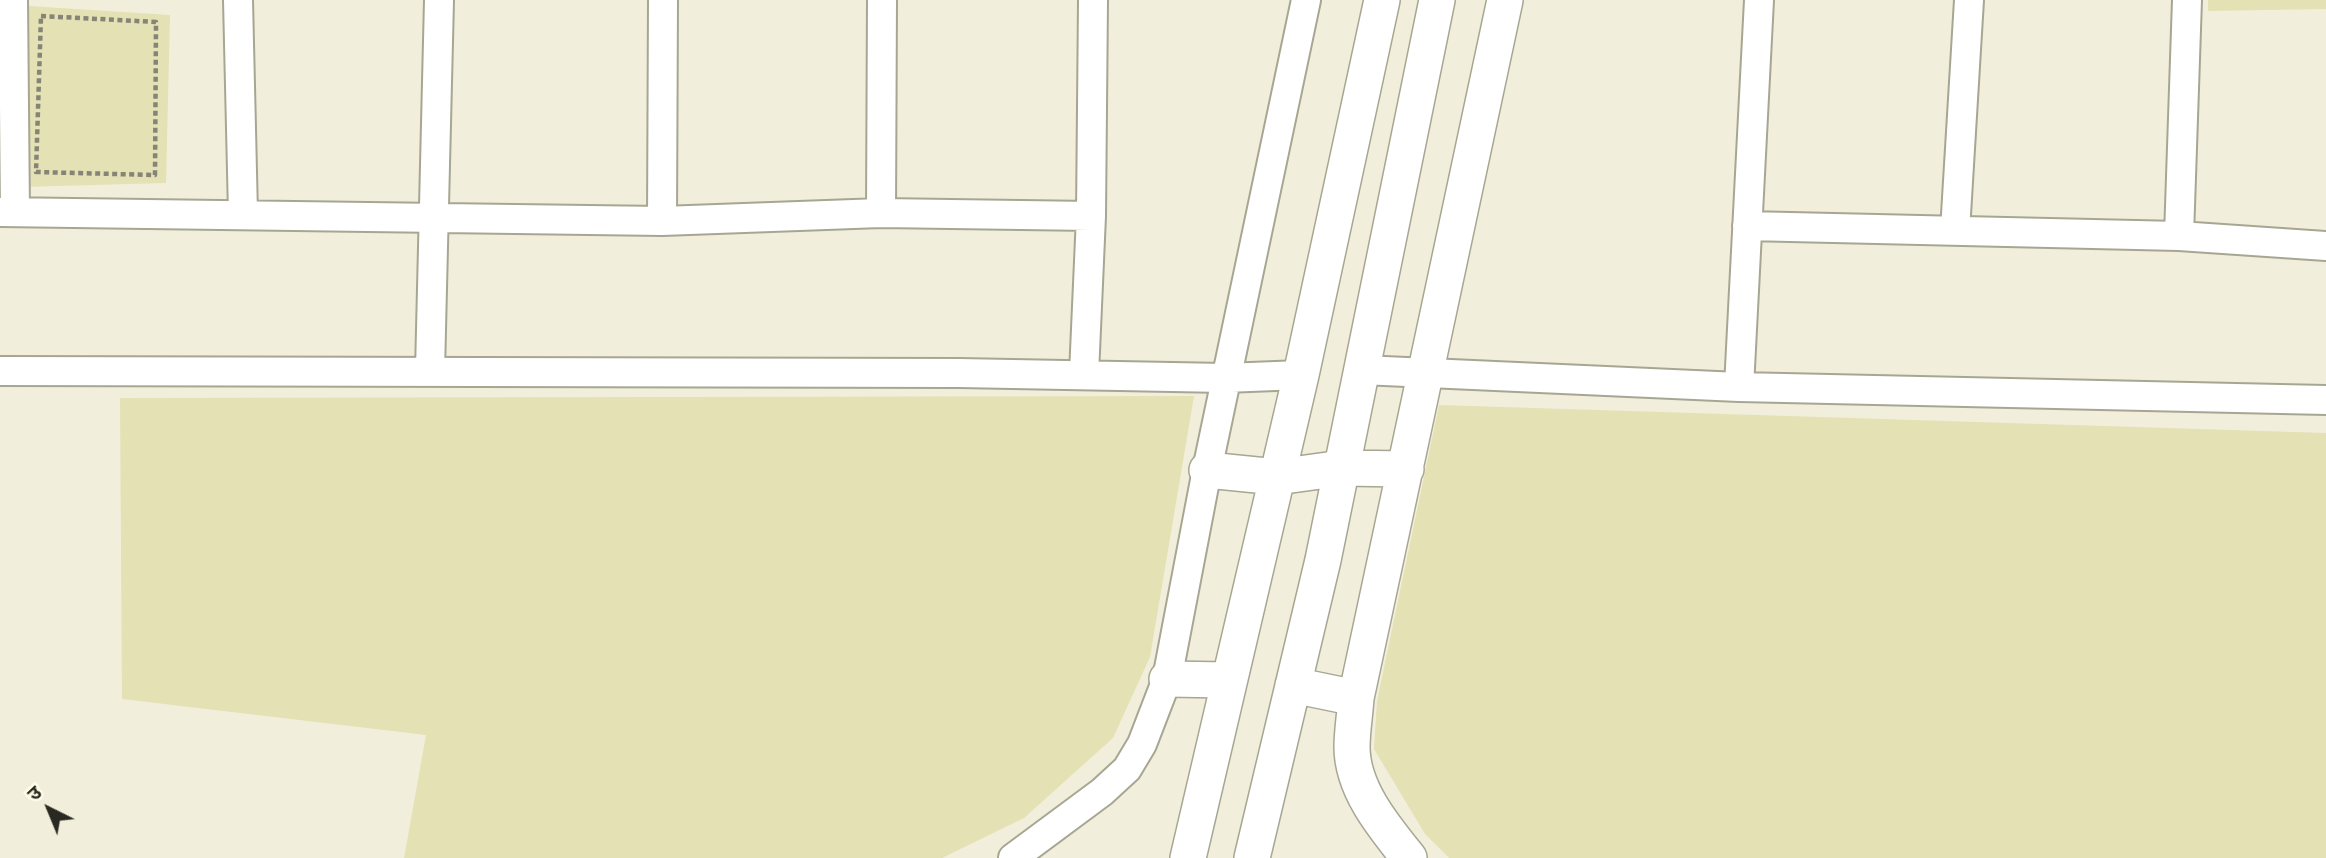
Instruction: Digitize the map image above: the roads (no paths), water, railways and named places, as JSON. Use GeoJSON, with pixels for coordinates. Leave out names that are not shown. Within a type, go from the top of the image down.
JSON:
{"type":"FeatureCollection","features":[{"type":"Feature","properties":{"kind":"street"},"geometry":{"type":"LineString","coordinates":[[13,0],[8,212],[662,221],[881,213],[1091,216]]}},
{"type":"Feature","properties":{"kind":"street"},"geometry":{"type":"LineString","coordinates":[[238,0],[243,214]]}},
{"type":"Feature","properties":{"kind":"street"},"geometry":{"type":"LineString","coordinates":[[430,371],[439,0]]}},
{"type":"Feature","properties":{"kind":"street"},"geometry":{"type":"LineString","coordinates":[[662,221],[663,0]]}},
{"type":"Feature","properties":{"kind":"street"},"geometry":{"type":"LineString","coordinates":[[881,213],[882,0]]}},
{"type":"Feature","properties":{"kind":"street"},"geometry":{"type":"LineString","coordinates":[[1084,374],[1091,216],[1093,0]]}},
{"type":"Feature","properties":{"kind":"street"},"geometry":{"type":"LineString","coordinates":[[1013,858],[1101,792],[1127,769],[1142,744],[1167,679],[1206,470],[1306,0]]}},
{"type":"Feature","properties":{"kind":"street"},"geometry":{"type":"LineString","coordinates":[[1188,858],[1301,375],[1382,0]]}},
{"type":"Feature","properties":{"kind":"street"},"geometry":{"type":"LineString","coordinates":[[1252,858],[1342,468],[1437,0]]}},
{"type":"Feature","properties":{"kind":"street"},"geometry":{"type":"LineString","coordinates":[[1409,858],[1386,829],[1360,785],[1352,749],[1356,698],[1505,0]]}},
{"type":"Feature","properties":{"kind":"street"},"geometry":{"type":"LineString","coordinates":[[1739,387],[1759,0]]}},
{"type":"Feature","properties":{"kind":"street"},"geometry":{"type":"LineString","coordinates":[[1955,231],[1969,0]]}},
{"type":"Feature","properties":{"kind":"street"},"geometry":{"type":"LineString","coordinates":[[2179,236],[2187,0]]}},
{"type":"Feature","properties":{"kind":"street"},"geometry":{"type":"LineString","coordinates":[[1747,226],[2179,236],[2326,246]]}},
{"type":"Feature","properties":{"kind":"street"},"geometry":{"type":"LineString","coordinates":[[1363,370],[1427,375],[1739,387],[2326,400]]}},
{"type":"Feature","properties":{"kind":"street"},"geometry":{"type":"LineString","coordinates":[[0,371],[1084,374],[1226,378],[1301,375]]}},
{"type":"Feature","properties":{"kind":"street"},"geometry":{"type":"LineString","coordinates":[[1206,470],[1277,477],[1342,468],[1406,469]]}},
{"type":"Feature","properties":{"kind":"street"},"geometry":{"type":"LineString","coordinates":[[1167,679],[1228,680]]}},
{"type":"Feature","properties":{"kind":"street"},"geometry":{"type":"LineString","coordinates":[[1293,685],[1356,698]]}}]}
